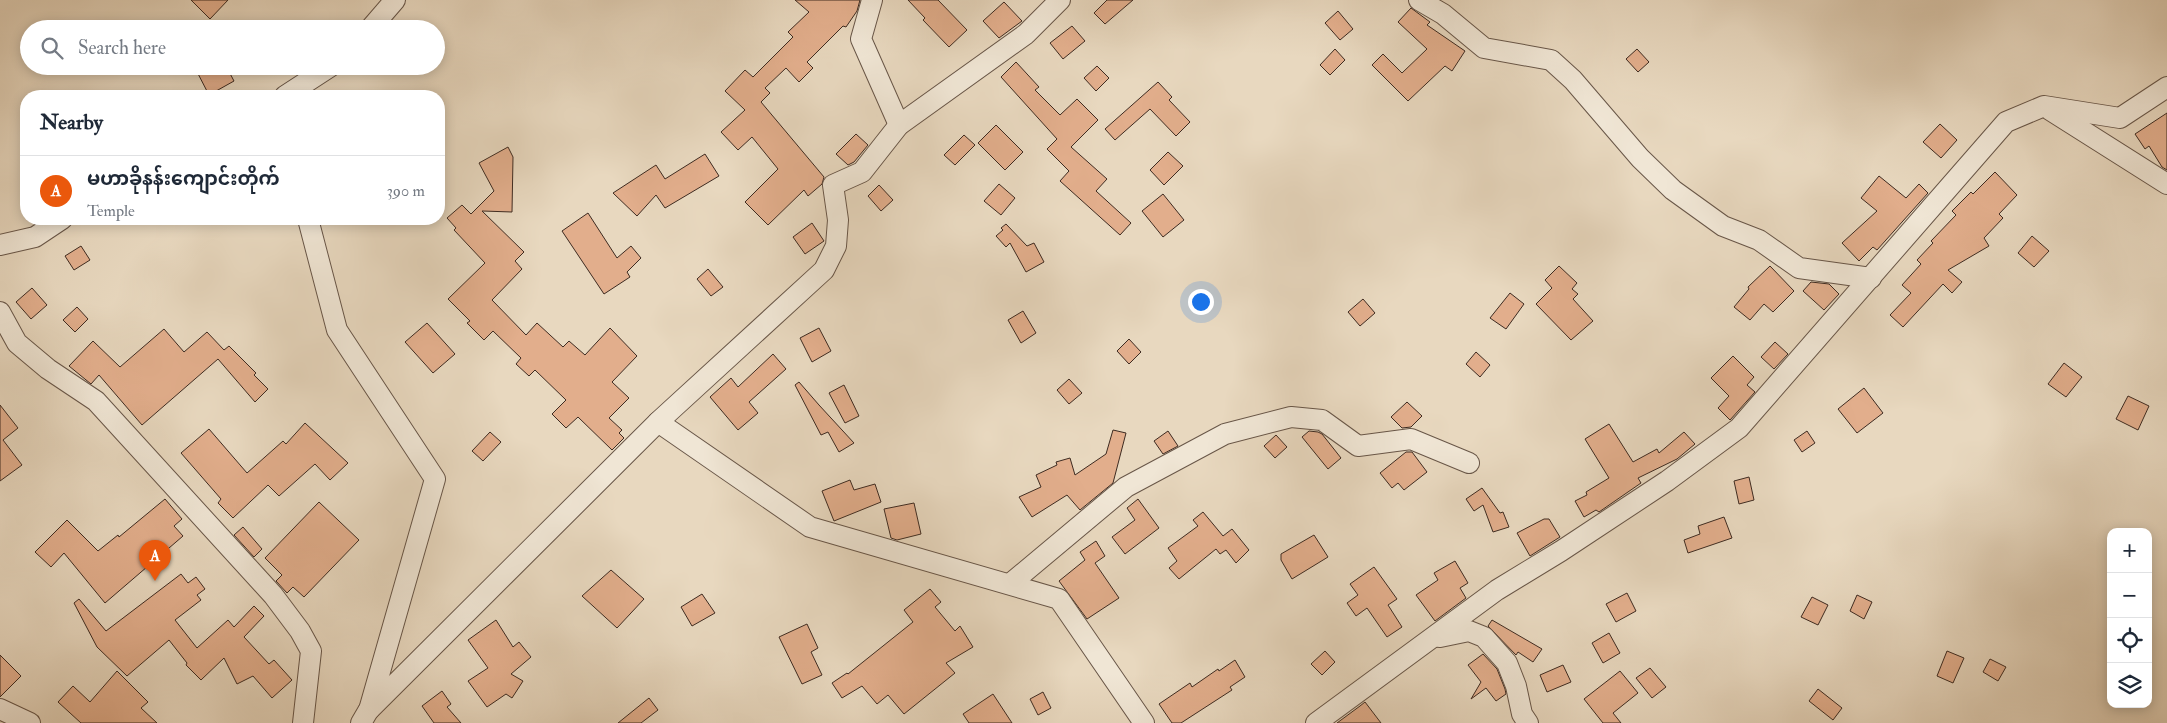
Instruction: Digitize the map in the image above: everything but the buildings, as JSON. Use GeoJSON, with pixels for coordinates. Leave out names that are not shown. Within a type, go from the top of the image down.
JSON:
{"type":"FeatureCollection","features":[{"type":"Feature","properties":{"kind":"street"},"geometry":{"type":"LineString","coordinates":[[378,20],[395,0]]}},
{"type":"Feature","properties":{"kind":"street"},"geometry":{"type":"LineString","coordinates":[[872,0],[861,39],[899,125]]}},
{"type":"Feature","properties":{"kind":"street"},"geometry":{"type":"LineString","coordinates":[[364,717],[658,422],[824,270],[836,246],[838,220],[834,185],[862,172],[899,125],[1026,34],[1060,0]]}},
{"type":"Feature","properties":{"kind":"street"},"geometry":{"type":"LineString","coordinates":[[1418,0],[1443,14],[1484,48],[1551,60],[1573,80],[1640,158],[1673,190],[1723,226],[1759,240],[1799,268],[1870,278]]}},
{"type":"Feature","properties":{"kind":"street"},"geometry":{"type":"LineString","coordinates":[[294,90],[317,75]]}},
{"type":"Feature","properties":{"kind":"street"},"geometry":{"type":"LineString","coordinates":[[1316,723],[1496,590],[1561,551],[1667,481],[1739,428],[2006,122],[2044,106],[2120,118],[2167,87]]}},
{"type":"Feature","properties":{"kind":"street"},"geometry":{"type":"LineString","coordinates":[[2044,106],[2167,184]]}},
{"type":"Feature","properties":{"kind":"street"},"geometry":{"type":"LineString","coordinates":[[0,245],[35,237],[53,225]]}},
{"type":"Feature","properties":{"kind":"street"},"geometry":{"type":"LineString","coordinates":[[310,225],[337,330],[435,478],[364,717]]}},
{"type":"Feature","properties":{"kind":"street"},"geometry":{"type":"LineString","coordinates":[[0,312],[17,343],[48,369],[96,401],[273,596],[300,631],[311,651],[303,723]]}},
{"type":"Feature","properties":{"kind":"street"},"geometry":{"type":"LineString","coordinates":[[1010,584],[1126,487],[1225,434],[1291,417],[1322,420],[1358,446],[1411,439],[1469,463]]}},
{"type":"Feature","properties":{"kind":"street"},"geometry":{"type":"LineString","coordinates":[[658,422],[810,527],[1059,599],[1144,723]]}},
{"type":"Feature","properties":{"kind":"street"},"geometry":{"type":"LineString","coordinates":[[1437,633],[1440,637],[1469,631],[1484,637],[1507,663],[1516,686],[1522,714],[1528,723]]}},
{"type":"Feature","properties":{"kind":"street"},"geometry":{"type":"LineString","coordinates":[[0,709],[30,723]]}},
{"type":"Feature","properties":{"kind":"place","name":"မဟာခိုနန်းကျောင်းတိုက်"},"geometry":{"type":"Point","coordinates":[155,581]}}]}
